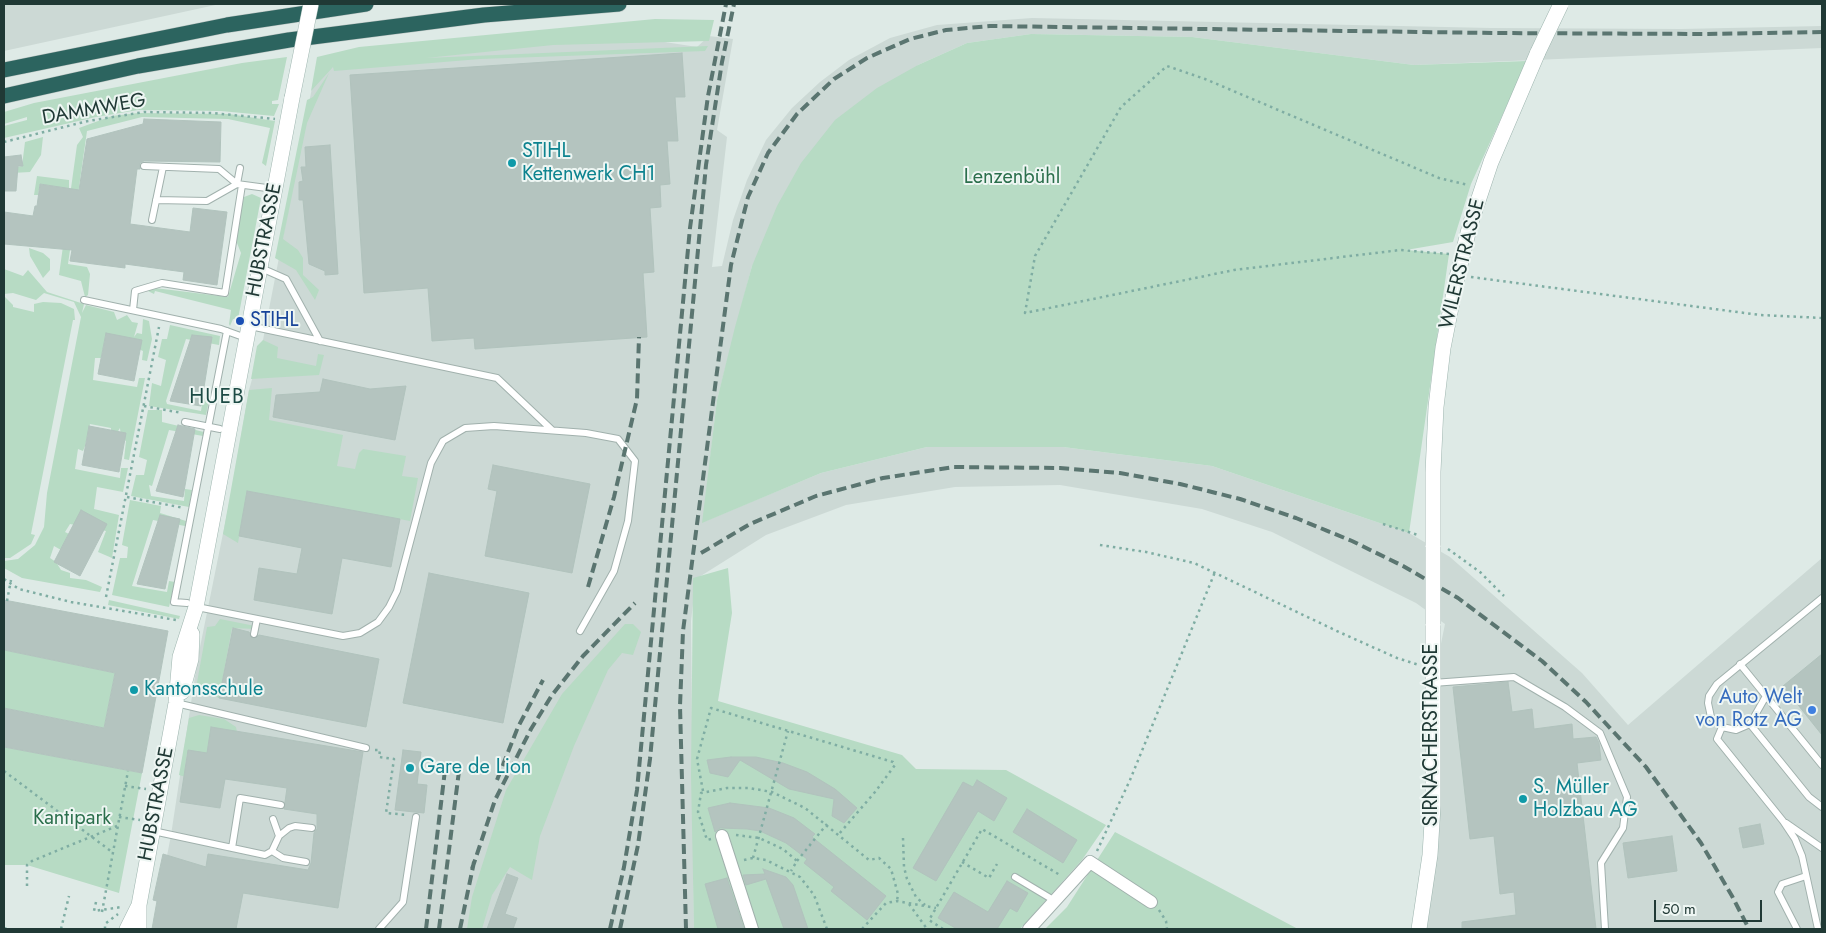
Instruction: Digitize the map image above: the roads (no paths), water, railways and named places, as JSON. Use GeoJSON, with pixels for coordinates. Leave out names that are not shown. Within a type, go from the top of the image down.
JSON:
{"type":"FeatureCollection","features":[{"type":"Feature","properties":{"kind":"highway"},"geometry":{"type":"LineString","coordinates":[[4,70],[227,25],[366,4]]}},
{"type":"Feature","properties":{"kind":"highway"},"geometry":{"type":"LineString","coordinates":[[4,96],[138,66],[289,40],[484,15],[619,4]]}},
{"type":"Feature","properties":{"kind":"street","name":"HUBSTRASSE"},"geometry":{"type":"LineString","coordinates":[[139,929],[139,905],[149,826],[176,704],[186,682],[192,659],[187,622],[248,331],[311,4]]}},
{"type":"Feature","properties":{"kind":"street","name":"WILERSTRASSE"},"geometry":{"type":"LineString","coordinates":[[1433,544],[1433,472],[1436,407],[1443,348],[1462,254],[1482,189],[1503,131],[1561,4]]}},
{"type":"Feature","properties":{"kind":"street","name":"SIRNACHERSTRASSE"},"geometry":{"type":"LineString","coordinates":[[1419,929],[1430,855],[1433,806],[1433,544]]}},
{"type":"Feature","properties":{"kind":"street"},"geometry":{"type":"LineString","coordinates":[[722,836],[752,929]]}},
{"type":"Feature","properties":{"kind":"street"},"geometry":{"type":"LineString","coordinates":[[1029,929],[1090,862],[1151,902]]}},
{"type":"Feature","properties":{"kind":"street","name":"HUBSTRASSE"},"geometry":{"type":"LineString","coordinates":[[127,929],[139,905]]}},
{"type":"Feature","properties":{"kind":"lane"},"geometry":{"type":"LineString","coordinates":[[144,166],[219,169],[239,185],[275,189]]}},
{"type":"Feature","properties":{"kind":"lane"},"geometry":{"type":"LineString","coordinates":[[152,220],[163,167]]}},
{"type":"Feature","properties":{"kind":"lane"},"geometry":{"type":"LineString","coordinates":[[133,310],[135,291],[162,283],[225,293],[240,168]]}},
{"type":"Feature","properties":{"kind":"lane"},"geometry":{"type":"LineString","coordinates":[[156,200],[207,201],[239,185]]}},
{"type":"Feature","properties":{"kind":"lane"},"geometry":{"type":"LineString","coordinates":[[260,268],[286,279],[320,341]]}},
{"type":"Feature","properties":{"kind":"lane"},"geometry":{"type":"LineString","coordinates":[[84,300],[227,331],[248,331],[320,341],[497,378],[552,430]]}},
{"type":"Feature","properties":{"kind":"lane"},"geometry":{"type":"LineString","coordinates":[[227,331],[174,602],[343,636],[360,633],[378,622],[390,607],[397,591],[431,463],[443,441],[465,428],[494,426],[552,430],[586,433],[618,439],[635,461],[628,522],[614,571],[580,631]]}},
{"type":"Feature","properties":{"kind":"lane"},"geometry":{"type":"LineString","coordinates":[[185,422],[220,429]]}},
{"type":"Feature","properties":{"kind":"lane"},"geometry":{"type":"LineString","coordinates":[[1766,696],[1750,724],[1736,730],[1722,727],[1711,717],[1708,710],[1709,696],[1718,684],[1822,598]]}},
{"type":"Feature","properties":{"kind":"lane"},"geometry":{"type":"LineString","coordinates":[[254,634],[257,619]]}},
{"type":"Feature","properties":{"kind":"lane"},"geometry":{"type":"LineString","coordinates":[[1740,664],[1822,765]]}},
{"type":"Feature","properties":{"kind":"lane"},"geometry":{"type":"LineString","coordinates":[[1433,676],[1514,677],[1565,706],[1600,733],[1627,797],[1623,828],[1601,863],[1605,929]]}},
{"type":"Feature","properties":{"kind":"lane"},"geometry":{"type":"LineString","coordinates":[[176,704],[366,748]]}},
{"type":"Feature","properties":{"kind":"lane"},"geometry":{"type":"LineString","coordinates":[[1750,724],[1809,797],[1822,807]]}},
{"type":"Feature","properties":{"kind":"lane"},"geometry":{"type":"LineString","coordinates":[[1722,727],[1717,739],[1783,821],[1802,856],[1818,929]]}},
{"type":"Feature","properties":{"kind":"lane"},"geometry":{"type":"LineString","coordinates":[[232,848],[240,798],[281,805]]}},
{"type":"Feature","properties":{"kind":"lane"},"geometry":{"type":"LineString","coordinates":[[379,929],[403,902],[416,817]]}},
{"type":"Feature","properties":{"kind":"lane"},"geometry":{"type":"LineString","coordinates":[[273,818],[279,836]]}},
{"type":"Feature","properties":{"kind":"lane"},"geometry":{"type":"LineString","coordinates":[[1783,821],[1822,848]]}},
{"type":"Feature","properties":{"kind":"lane"},"geometry":{"type":"LineString","coordinates":[[149,826],[265,855],[272,851],[279,836],[295,826],[312,828]]}},
{"type":"Feature","properties":{"kind":"lane"},"geometry":{"type":"LineString","coordinates":[[272,851],[283,858],[306,862]]}},
{"type":"Feature","properties":{"kind":"lane"},"geometry":{"type":"LineString","coordinates":[[1797,929],[1778,892],[1782,884],[1806,876]]}},
{"type":"Feature","properties":{"kind":"lane"},"geometry":{"type":"LineString","coordinates":[[1015,877],[1055,900]]}},
{"type":"Feature","properties":{"kind":"railway"},"geometry":{"type":"LineString","coordinates":[[610,929],[624,867],[637,790],[690,228],[708,96],[726,4]]}},
{"type":"Feature","properties":{"kind":"railway"},"geometry":{"type":"LineString","coordinates":[[620,929],[638,845],[650,759],[706,165],[722,62],[734,4]]}},
{"type":"Feature","properties":{"kind":"railway"},"geometry":{"type":"LineString","coordinates":[[686,929],[680,706],[683,631],[731,265],[748,197],[768,153],[797,114],[834,79],[867,58],[910,39],[946,30],[990,26],[1493,33],[1704,34],[1822,32]]}},
{"type":"Feature","properties":{"kind":"railway"},"geometry":{"type":"LineString","coordinates":[[588,587],[614,497],[637,399],[639,337]]}},
{"type":"Feature","properties":{"kind":"railway"},"geometry":{"type":"LineString","coordinates":[[701,553],[750,524],[816,496],[883,478],[954,467],[1060,468],[1120,473],[1180,484],[1240,499],[1296,518],[1352,541],[1403,566],[1458,598],[1542,661],[1586,702],[1646,767],[1701,843],[1749,929]]}},
{"type":"Feature","properties":{"kind":"railway"},"geometry":{"type":"LineString","coordinates":[[472,869],[495,800],[531,729],[552,695],[583,656],[635,603]]}},
{"type":"Feature","properties":{"kind":"railway"},"geometry":{"type":"LineString","coordinates":[[497,780],[518,727],[543,680]]}},
{"type":"Feature","properties":{"kind":"railway"},"geometry":{"type":"LineString","coordinates":[[439,929],[460,763]]}},
{"type":"Feature","properties":{"kind":"railway"},"geometry":{"type":"LineString","coordinates":[[426,929],[445,770]]}},
{"type":"Feature","properties":{"kind":"railway"},"geometry":{"type":"LineString","coordinates":[[460,929],[474,862]]}},
{"type":"Feature","properties":{"kind":"place","name":"STIHL Kettenwerk CH1"},"geometry":{"type":"Point","coordinates":[512,163]}},
{"type":"Feature","properties":{"kind":"place","name":"STIHL"},"geometry":{"type":"Point","coordinates":[240,321]}},
{"type":"Feature","properties":{"kind":"place","name":"Kantonsschule"},"geometry":{"type":"Point","coordinates":[134,690]}},
{"type":"Feature","properties":{"kind":"place","name":"Auto Welt von Rotz AG"},"geometry":{"type":"Point","coordinates":[1812,710]}},
{"type":"Feature","properties":{"kind":"place","name":"Gare de Lion"},"geometry":{"type":"Point","coordinates":[410,768]}},
{"type":"Feature","properties":{"kind":"place","name":"S. Müller Holzbau AG"},"geometry":{"type":"Point","coordinates":[1523,799]}},
{"type":"Feature","properties":{"kind":"district","name":"HUEB"},"geometry":{"type":"Point","coordinates":[217,398]}},
{"type":"Feature","properties":{"kind":"park label","name":"Lenzenbühl"},"geometry":{"type":"Point","coordinates":[1012,178]}},
{"type":"Feature","properties":{"kind":"park label","name":"Kantipark"},"geometry":{"type":"Point","coordinates":[72,819]}}]}
